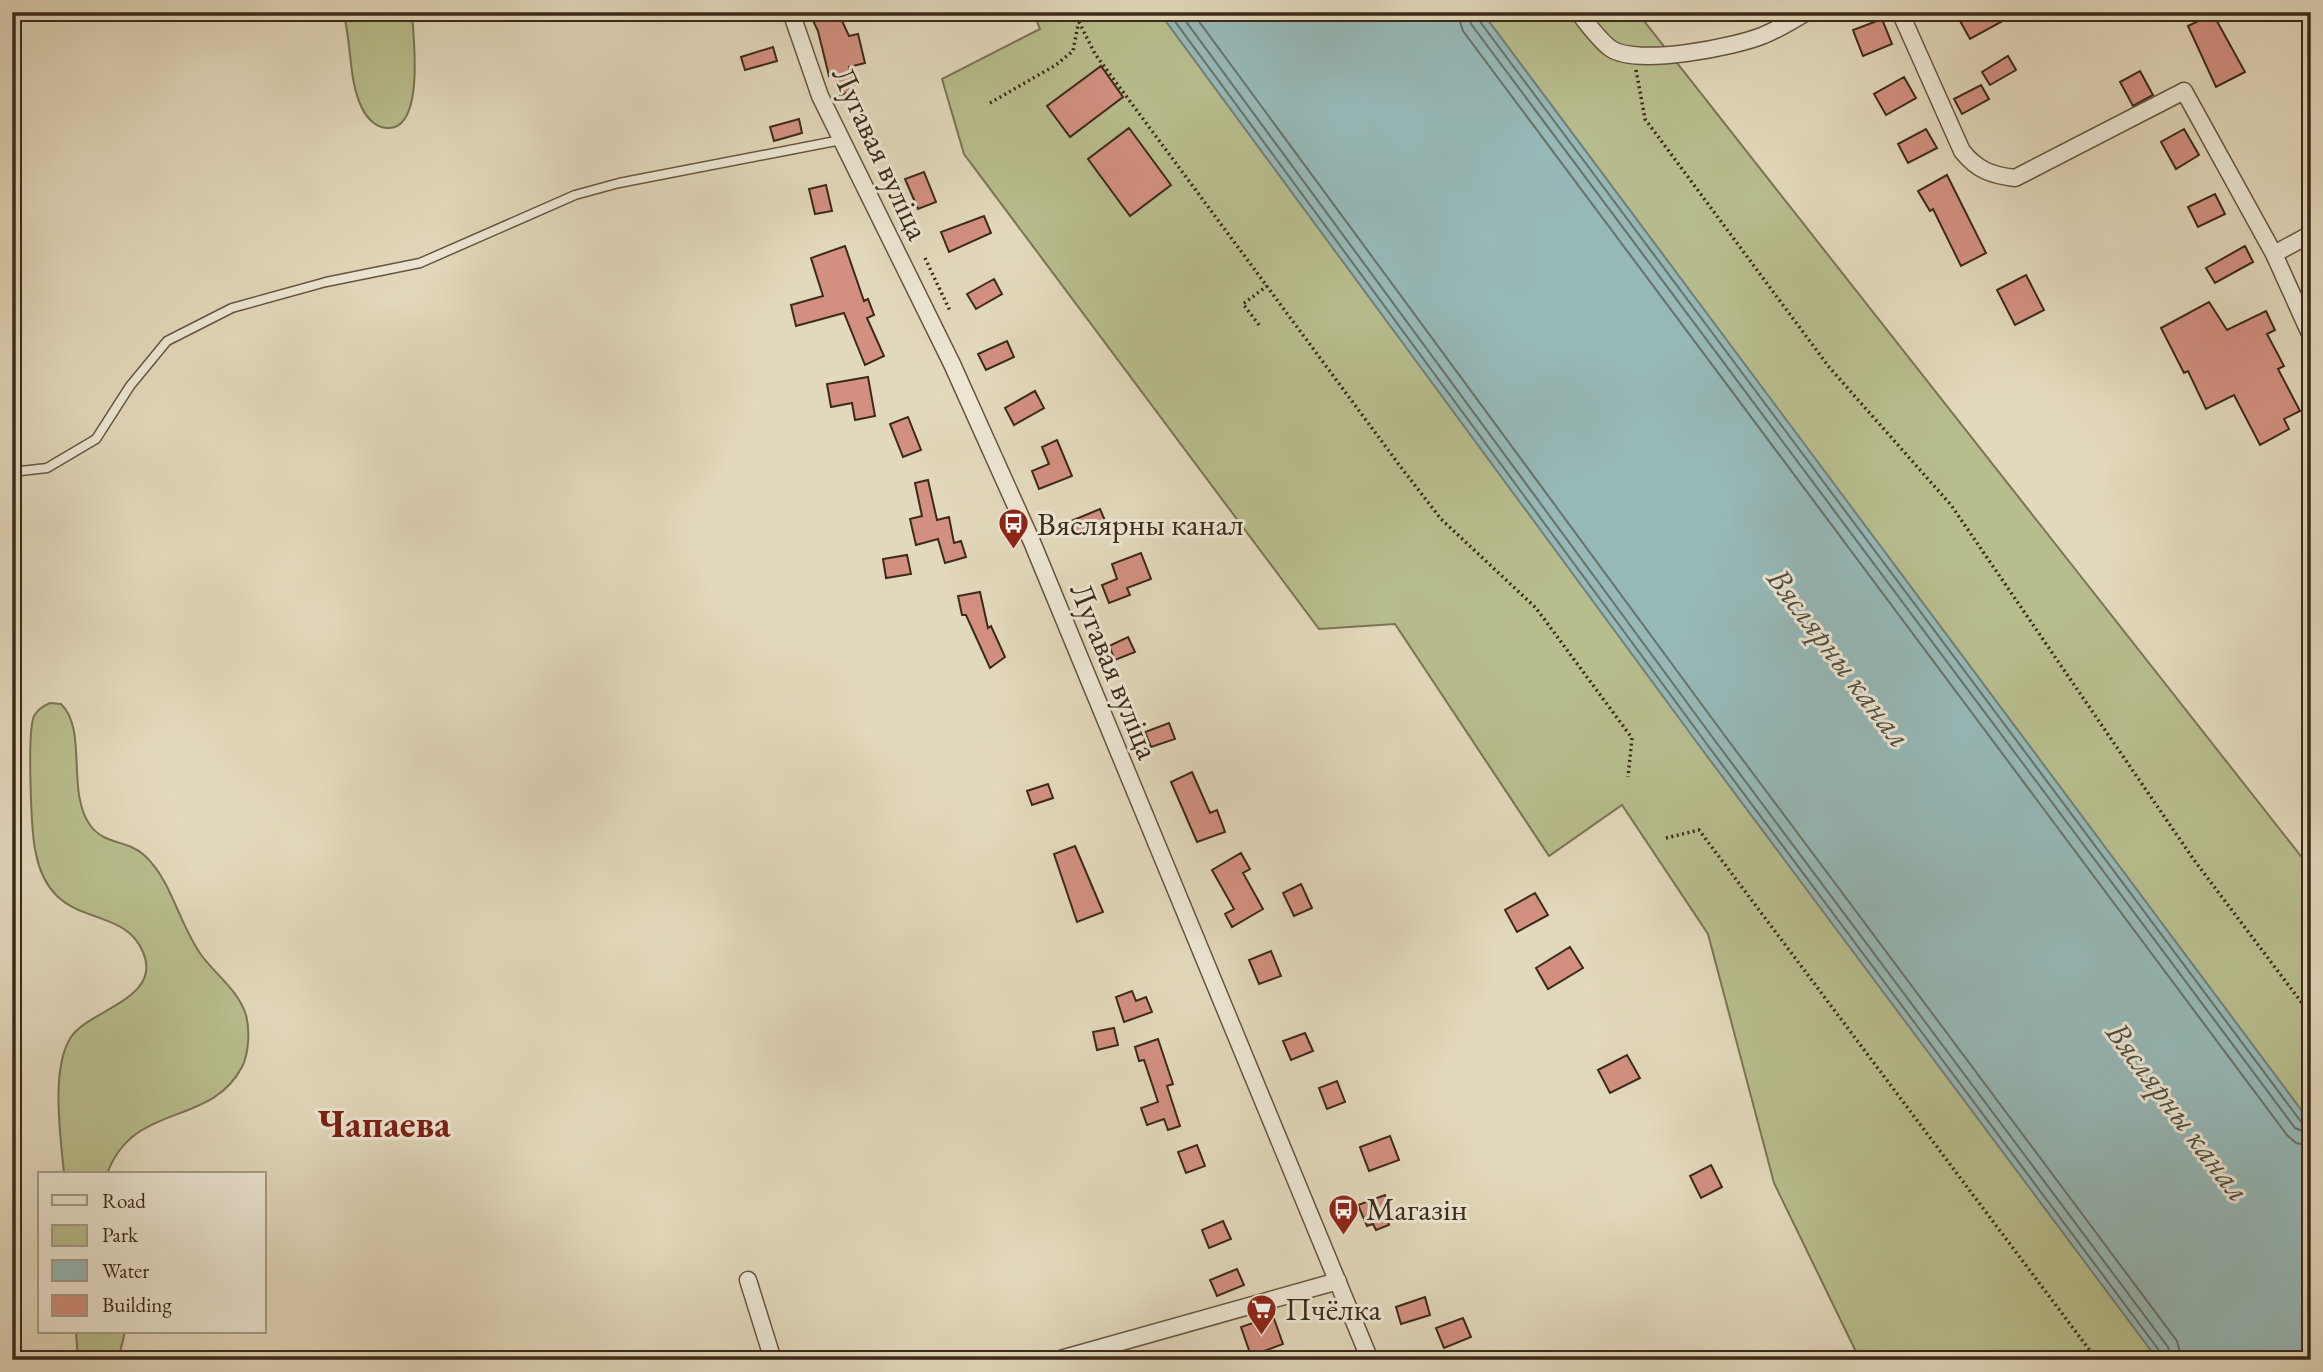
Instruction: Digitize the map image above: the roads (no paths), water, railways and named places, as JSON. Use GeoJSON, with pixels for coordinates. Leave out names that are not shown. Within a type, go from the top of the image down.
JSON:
{"type":"FeatureCollection","features":[{"type":"Feature","properties":{"kind":"street","name":"Лугавая вуліца"},"geometry":{"type":"LineString","coordinates":[[791,12],[820,96],[952,364],[1032,542],[1370,1360]]}},
{"type":"Feature","properties":{"kind":"street"},"geometry":{"type":"LineString","coordinates":[[1578,12],[1612,50],[1633,55],[1678,54],[1735,45],[1765,35],[1807,12]]}},
{"type":"Feature","properties":{"kind":"street"},"geometry":{"type":"LineString","coordinates":[[1900,12],[1962,151],[1976,169],[1989,173],[2015,178],[2184,91],[2274,254],[2311,336]]}},
{"type":"Feature","properties":{"kind":"street"},"geometry":{"type":"LineString","coordinates":[[2274,254],[2311,234]]}},
{"type":"Feature","properties":{"kind":"street"},"geometry":{"type":"LineString","coordinates":[[748,1280],[773,1360]]}},
{"type":"Feature","properties":{"kind":"street"},"geometry":{"type":"LineString","coordinates":[[1057,1360],[1338,1281]]}},
{"type":"Feature","properties":{"kind":"lane"},"geometry":{"type":"LineString","coordinates":[[12,472],[47,468],[96,439],[130,386],[167,341],[232,307],[326,282],[421,263],[575,195],[619,183],[841,140]]}},
{"type":"Feature","properties":{"kind":"water"},"geometry":{"type":"Polygon","coordinates":[[[1159,12],[1482,12],[2311,1123],[2311,1360],[2158,1360],[1701,748],[1159,12]]]}},
{"type":"Feature","properties":{"kind":"place","name":"Вяслярны канал"},"geometry":{"type":"Point","coordinates":[1014,551]}},
{"type":"Feature","properties":{"kind":"place","name":"Магазін"},"geometry":{"type":"Point","coordinates":[1343,1236]}},
{"type":"Feature","properties":{"kind":"place","name":"Пчёлка"},"geometry":{"type":"Point","coordinates":[1262,1336]}},
{"type":"Feature","properties":{"kind":"district","name":"Чапаева"},"geometry":{"type":"Point","coordinates":[384,1124]}}]}
